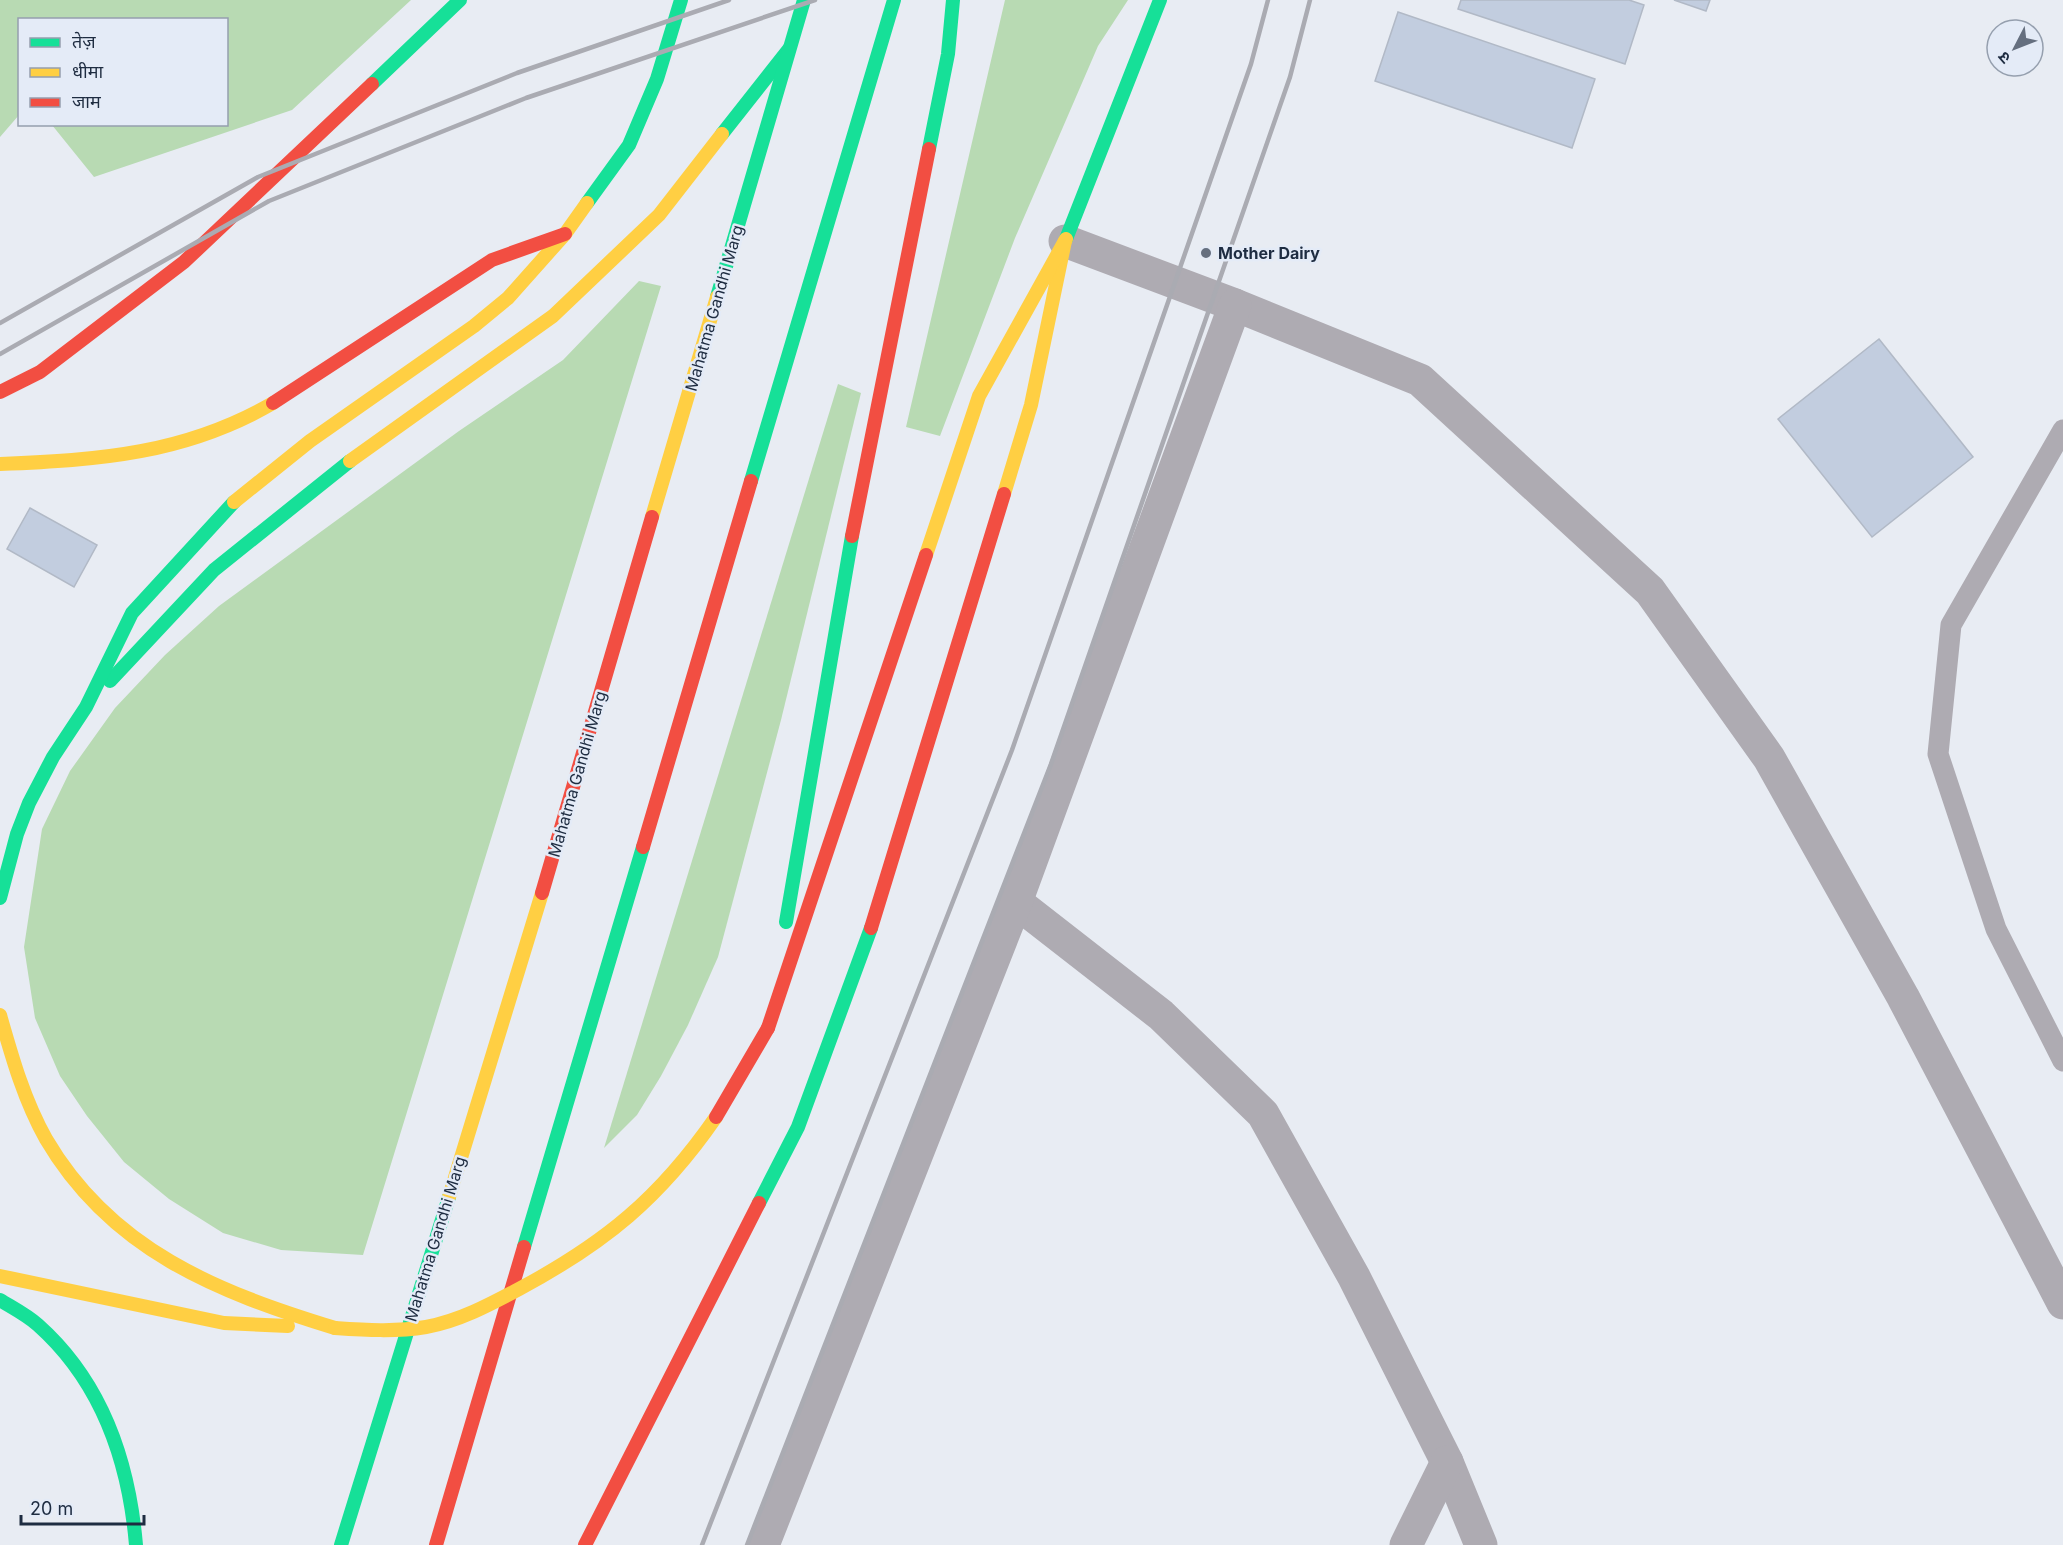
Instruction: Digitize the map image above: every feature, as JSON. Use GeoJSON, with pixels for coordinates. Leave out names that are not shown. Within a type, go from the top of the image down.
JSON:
{"type":"FeatureCollection","features":[{"type":"Feature","properties":{"kind":"main road"},"geometry":{"type":"LineString","coordinates":[[0,392],[40,372],[184,262],[460,0]]}},
{"type":"Feature","properties":{"kind":"main road"},"geometry":{"type":"LineString","coordinates":[[0,898],[16,834],[29,803],[53,757],[86,707],[132,613],[229,506],[310,441],[474,326],[508,298],[565,234],[629,145],[657,79],[681,0]]}},
{"type":"Feature","properties":{"kind":"main road","name":"Mahatma Gandhi Marg"},"geometry":{"type":"LineString","coordinates":[[341,1545],[538,907],[804,0]]}},
{"type":"Feature","properties":{"kind":"main road"},"geometry":{"type":"LineString","coordinates":[[436,1545],[894,0]]}},
{"type":"Feature","properties":{"kind":"main road"},"geometry":{"type":"LineString","coordinates":[[768,1028],[856,515],[948,54],[953,0]]}},
{"type":"Feature","properties":{"kind":"main road"},"geometry":{"type":"LineString","coordinates":[[0,1276],[224,1323],[380,1330],[427,1327],[473,1313],[544,1276],[614,1231],[650,1199],[711,1128],[740,1083],[768,1028],[980,396],[1065,241],[1160,0]]}},
{"type":"Feature","properties":{"kind":"main road"},"geometry":{"type":"LineString","coordinates":[[86,707],[214,570],[375,441],[553,316],[659,215],[789,49]]}},
{"type":"Feature","properties":{"kind":"main road"},"geometry":{"type":"LineString","coordinates":[[0,464],[91,460],[134,454],[216,430],[255,413],[293,391],[492,260],[565,234]]}},
{"type":"Feature","properties":{"kind":"main road"},"geometry":{"type":"LineString","coordinates":[[585,1545],[798,1127],[860,961],[1031,405],[1065,241]]}},
{"type":"Feature","properties":{"kind":"main road"},"geometry":{"type":"LineString","coordinates":[[0,1015],[10,1060],[32,1116],[67,1171],[93,1204],[121,1232],[171,1265],[222,1291],[280,1313],[335,1328]]}},
{"type":"Feature","properties":{"kind":"main road"},"geometry":{"type":"LineString","coordinates":[[0,1300],[37,1325],[63,1352],[104,1414],[119,1449],[129,1485],[136,1545]]}},
{"type":"Feature","properties":{"kind":"street"},"geometry":{"type":"LineString","coordinates":[[1065,241],[1235,305],[1420,380],[1650,591],[1769,758],[1903,997],[2063,1303]]}},
{"type":"Feature","properties":{"kind":"street"},"geometry":{"type":"LineString","coordinates":[[764,1545],[1016,902],[1235,305]]}},
{"type":"Feature","properties":{"kind":"street"},"geometry":{"type":"LineString","coordinates":[[1016,902],[1161,1015],[1263,1114],[1354,1277],[1447,1462],[1481,1545]]}},
{"type":"Feature","properties":{"kind":"street"},"geometry":{"type":"LineString","coordinates":[[1406,1545],[1447,1462]]}},
{"type":"Feature","properties":{"kind":"lane"},"geometry":{"type":"LineString","coordinates":[[2063,430],[1952,625],[1938,754],[1996,928],[2063,1061]]}},
{"type":"Feature","properties":{"kind":"green space"},"geometry":{"type":"Polygon","coordinates":[[[0,0],[411,0],[292,110],[94,177],[53,126],[228,126],[228,18],[18,18],[18,116],[0,137],[0,0]]]}},
{"type":"Feature","properties":{"kind":"green space"},"geometry":{"type":"Polygon","coordinates":[[[1005,0],[1128,0],[1098,46],[1015,238],[940,436],[906,427],[1005,0]]]}},
{"type":"Feature","properties":{"kind":"green space"},"geometry":{"type":"Polygon","coordinates":[[[639,281],[661,286],[363,1255],[281,1250],[223,1233],[169,1199],[124,1162],[87,1116],[60,1076],[35,1018],[24,947],[42,829],[70,771],[115,708],[165,655],[219,606],[459,431],[563,360],[639,281]]]}},
{"type":"Feature","properties":{"kind":"green space"},"geometry":{"type":"Polygon","coordinates":[[[838,384],[861,393],[781,720],[718,957],[688,1025],[661,1076],[637,1115],[604,1148],[838,384]]]}},
{"type":"Feature","properties":{"kind":"building"},"geometry":{"type":"Polygon","coordinates":[[[1461,0],[1629,0],[1644,5],[1625,64],[1458,9],[1461,0]]]}},
{"type":"Feature","properties":{"kind":"building"},"geometry":{"type":"Polygon","coordinates":[[[1674,0],[1710,0],[1706,11],[1674,0]]]}},
{"type":"Feature","properties":{"kind":"building"},"geometry":{"type":"Polygon","coordinates":[[[1398,12],[1595,79],[1572,148],[1375,81],[1398,12]]]}},
{"type":"Feature","properties":{"kind":"building"},"geometry":{"type":"Polygon","coordinates":[[[1879,339],[1973,457],[1872,537],[1778,419],[1879,339]]]}},
{"type":"Feature","properties":{"kind":"building"},"geometry":{"type":"Polygon","coordinates":[[[30,508],[97,545],[74,587],[7,549],[30,508]]]}},
{"type":"Feature","properties":{"kind":"railway"},"geometry":{"type":"LineString","coordinates":[[0,323],[258,177],[517,73],[729,0]]}},
{"type":"Feature","properties":{"kind":"railway"},"geometry":{"type":"LineString","coordinates":[[0,354],[269,201],[526,98],[815,0]]}},
{"type":"Feature","properties":{"kind":"railway"},"geometry":{"type":"LineString","coordinates":[[702,1545],[1012,750],[1251,64],[1268,0]]}},
{"type":"Feature","properties":{"kind":"railway"},"geometry":{"type":"LineString","coordinates":[[747,1545],[1051,764],[1290,77],[1310,0]]}},
{"type":"Feature","properties":{"kind":"traffic: fast"},"geometry":{"type":"LineString","coordinates":[[372,84],[460,0]]}},
{"type":"Feature","properties":{"kind":"traffic: fast"},"geometry":{"type":"LineString","coordinates":[[587,203],[629,145],[657,79],[681,0]]}},
{"type":"Feature","properties":{"kind":"traffic: fast"},"geometry":{"type":"LineString","coordinates":[[717,297],[804,0]]}},
{"type":"Feature","properties":{"kind":"traffic: fast"},"geometry":{"type":"LineString","coordinates":[[751,481],[894,0]]}},
{"type":"Feature","properties":{"kind":"traffic: fast"},"geometry":{"type":"LineString","coordinates":[[929,149],[948,54],[953,0]]}},
{"type":"Feature","properties":{"kind":"traffic: fast"},"geometry":{"type":"LineString","coordinates":[[1066,239],[1160,0]]}},
{"type":"Feature","properties":{"kind":"traffic: fast"},"geometry":{"type":"LineString","coordinates":[[722,134],[789,49]]}},
{"type":"Feature","properties":{"kind":"traffic: fast"},"geometry":{"type":"LineString","coordinates":[[110,681],[214,570],[350,461]]}},
{"type":"Feature","properties":{"kind":"traffic: fast"},"geometry":{"type":"LineString","coordinates":[[0,898],[17,834],[29,803],[53,757],[86,707],[132,613],[234,502]]}},
{"type":"Feature","properties":{"kind":"traffic: fast"},"geometry":{"type":"LineString","coordinates":[[786,922],[852,536]]}},
{"type":"Feature","properties":{"kind":"traffic: fast"},"geometry":{"type":"LineString","coordinates":[[524,1247],[643,847]]}},
{"type":"Feature","properties":{"kind":"traffic: fast"},"geometry":{"type":"LineString","coordinates":[[759,1203],[798,1127],[871,928]]}},
{"type":"Feature","properties":{"kind":"traffic: fast"},"geometry":{"type":"LineString","coordinates":[[341,1545],[449,1197]]}},
{"type":"Feature","properties":{"kind":"traffic: fast"},"geometry":{"type":"LineString","coordinates":[[0,1300],[34,1321],[60,1347],[95,1398],[119,1454],[127,1484],[136,1545]]}},
{"type":"Feature","properties":{"kind":"traffic: slow"},"geometry":{"type":"LineString","coordinates":[[350,461],[553,316],[659,215],[722,134]]}},
{"type":"Feature","properties":{"kind":"traffic: slow"},"geometry":{"type":"LineString","coordinates":[[234,502],[310,441],[474,326],[508,298],[565,234],[587,203]]}},
{"type":"Feature","properties":{"kind":"traffic: slow"},"geometry":{"type":"LineString","coordinates":[[926,555],[979,396],[1066,239]]}},
{"type":"Feature","properties":{"kind":"traffic: slow"},"geometry":{"type":"LineString","coordinates":[[1004,494],[1031,405],[1065,241]]}},
{"type":"Feature","properties":{"kind":"traffic: slow"},"geometry":{"type":"LineString","coordinates":[[652,517],[717,297]]}},
{"type":"Feature","properties":{"kind":"traffic: slow"},"geometry":{"type":"LineString","coordinates":[[0,464],[107,456],[174,444],[240,420],[273,403]]}},
{"type":"Feature","properties":{"kind":"traffic: slow"},"geometry":{"type":"LineString","coordinates":[[449,1197],[542,893]]}},
{"type":"Feature","properties":{"kind":"traffic: slow"},"geometry":{"type":"LineString","coordinates":[[0,1015],[19,1078],[38,1124],[72,1178],[102,1210],[135,1238],[171,1262],[209,1282],[249,1299],[335,1328]]}},
{"type":"Feature","properties":{"kind":"traffic: slow"},"geometry":{"type":"LineString","coordinates":[[335,1328],[392,1330],[415,1329],[438,1324],[462,1317],[550,1272],[604,1236],[652,1195],[674,1172],[716,1117]]}},
{"type":"Feature","properties":{"kind":"traffic: slow"},"geometry":{"type":"LineString","coordinates":[[0,1276],[224,1323],[288,1326]]}},
{"type":"Feature","properties":{"kind":"traffic: jam"},"geometry":{"type":"LineString","coordinates":[[0,392],[40,372],[184,262],[372,84]]}},
{"type":"Feature","properties":{"kind":"traffic: jam"},"geometry":{"type":"LineString","coordinates":[[852,536],[929,149]]}},
{"type":"Feature","properties":{"kind":"traffic: jam"},"geometry":{"type":"LineString","coordinates":[[273,403],[492,260],[565,234]]}},
{"type":"Feature","properties":{"kind":"traffic: jam"},"geometry":{"type":"LineString","coordinates":[[643,847],[751,481]]}},
{"type":"Feature","properties":{"kind":"traffic: jam"},"geometry":{"type":"LineString","coordinates":[[871,928],[1004,494]]}},
{"type":"Feature","properties":{"kind":"traffic: jam"},"geometry":{"type":"LineString","coordinates":[[542,893],[652,517]]}},
{"type":"Feature","properties":{"kind":"traffic: jam"},"geometry":{"type":"LineString","coordinates":[[768,1028],[926,555]]}},
{"type":"Feature","properties":{"kind":"traffic: jam"},"geometry":{"type":"LineString","coordinates":[[716,1117],[768,1028]]}},
{"type":"Feature","properties":{"kind":"traffic: jam"},"geometry":{"type":"LineString","coordinates":[[585,1545],[759,1203]]}},
{"type":"Feature","properties":{"kind":"traffic: jam"},"geometry":{"type":"LineString","coordinates":[[436,1545],[524,1247]]}},
{"type":"Feature","properties":{"kind":"place","name":"Mother Dairy"},"geometry":{"type":"Point","coordinates":[1206,253]}}]}
